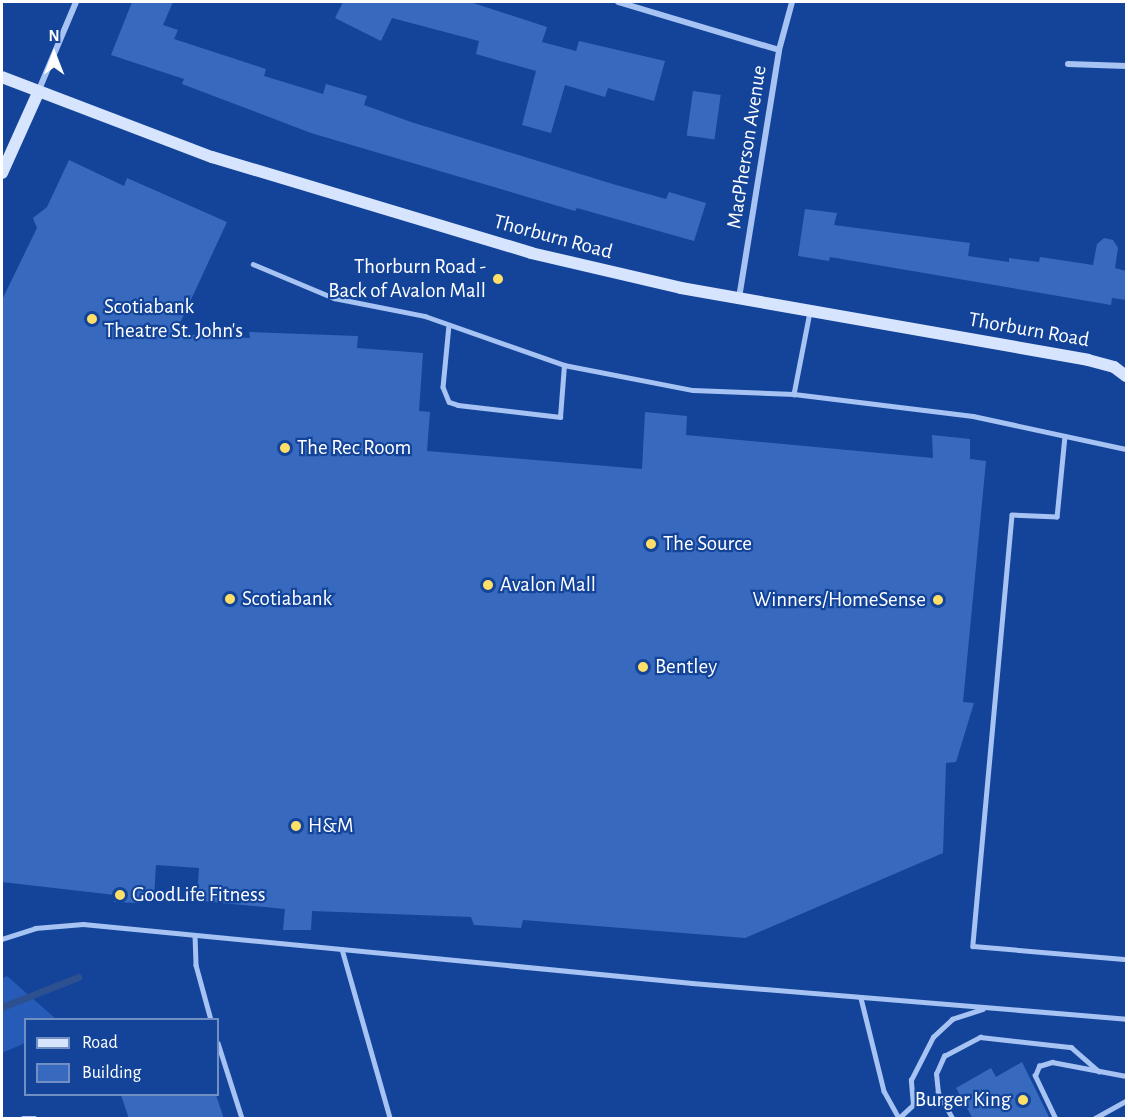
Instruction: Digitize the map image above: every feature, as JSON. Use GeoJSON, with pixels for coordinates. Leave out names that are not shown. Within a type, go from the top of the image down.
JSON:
{"type":"FeatureCollection","features":[{"type":"Feature","properties":{"kind":"main road","name":"Thorburn Road"},"geometry":{"type":"LineString","coordinates":[[2,77],[38,93],[212,157],[430,225],[598,270],[810,312],[1114,367],[1126,376]]}},
{"type":"Feature","properties":{"kind":"main road"},"geometry":{"type":"LineString","coordinates":[[2,173],[38,93]]}},
{"type":"Feature","properties":{"kind":"main road","name":"Thorburn Road"},"geometry":{"type":"LineString","coordinates":[[1114,367],[1126,363]]}},
{"type":"Feature","properties":{"kind":"street"},"geometry":{"type":"LineString","coordinates":[[38,93],[76,2]]}},
{"type":"Feature","properties":{"kind":"street"},"geometry":{"type":"LineString","coordinates":[[618,2],[779,50]]}},
{"type":"Feature","properties":{"kind":"street","name":"MacPherson Avenue"},"geometry":{"type":"LineString","coordinates":[[739,298],[779,50],[792,2]]}},
{"type":"Feature","properties":{"kind":"street"},"geometry":{"type":"LineString","coordinates":[[1068,64],[1126,66]]}},
{"type":"Feature","properties":{"kind":"lane"},"geometry":{"type":"LineString","coordinates":[[252,264],[334,298],[449,325],[564,365],[693,390],[794,394],[973,416],[1126,449]]}},
{"type":"Feature","properties":{"kind":"lane"},"geometry":{"type":"LineString","coordinates":[[794,394],[810,312]]}},
{"type":"Feature","properties":{"kind":"lane"},"geometry":{"type":"LineString","coordinates":[[449,325],[443,387],[449,402],[560,417],[564,365]]}},
{"type":"Feature","properties":{"kind":"lane"},"geometry":{"type":"LineString","coordinates":[[1065,436],[1057,517],[1012,515],[973,946],[1126,959]]}},
{"type":"Feature","properties":{"kind":"lane"},"geometry":{"type":"LineString","coordinates":[[2,939],[60,924],[861,998],[1126,1019]]}},
{"type":"Feature","properties":{"kind":"lane"},"geometry":{"type":"LineString","coordinates":[[195,935],[196,965],[210,1018]]}},
{"type":"Feature","properties":{"kind":"lane"},"geometry":{"type":"LineString","coordinates":[[342,949],[390,1119]]}},
{"type":"Feature","properties":{"kind":"lane"},"geometry":{"type":"LineString","coordinates":[[861,998],[884,1091],[899,1119],[913,1105],[911,1080],[933,1037],[952,1019],[984,1008]]}},
{"type":"Feature","properties":{"kind":"lane"},"geometry":{"type":"LineString","coordinates":[[952,1119],[938,1093],[936,1074],[944,1056],[980,1037],[1071,1047],[1099,1071]]}},
{"type":"Feature","properties":{"kind":"lane"},"geometry":{"type":"LineString","coordinates":[[219,1046],[242,1119]]}},
{"type":"Feature","properties":{"kind":"lane"},"geometry":{"type":"LineString","coordinates":[[1055,1119],[1035,1076],[1039,1066],[1052,1062],[1126,1076]]}},
{"type":"Feature","properties":{"kind":"lane"},"geometry":{"type":"LineString","coordinates":[[1095,1119],[1126,1101]]}},
{"type":"Feature","properties":{"kind":"lane"},"geometry":{"type":"LineString","coordinates":[[23,1119],[34,1115],[35,1119]]}},
{"type":"Feature","properties":{"kind":"shaded area"},"geometry":{"type":"Polygon","coordinates":[[[7,976],[55,1018],[24,1018],[24,1043],[2,1053],[2,978],[7,976]]]}},
{"type":"Feature","properties":{"kind":"building"},"geometry":{"type":"Polygon","coordinates":[[[132,2],[173,2],[163,25],[178,30],[174,39],[266,69],[264,76],[323,94],[326,84],[367,96],[364,105],[411,122],[666,199],[669,192],[706,203],[694,241],[577,208],[575,211],[311,133],[182,84],[184,79],[111,55],[132,2]]]}},
{"type":"Feature","properties":{"kind":"building"},"geometry":{"type":"Polygon","coordinates":[[[343,2],[470,2],[547,27],[542,42],[576,51],[579,41],[665,61],[654,101],[608,88],[605,97],[565,85],[551,133],[522,125],[536,71],[476,54],[479,41],[392,18],[381,41],[335,18],[343,2]]]}},
{"type":"Feature","properties":{"kind":"building"},"geometry":{"type":"Polygon","coordinates":[[[693,91],[721,95],[714,139],[687,136],[693,91]]]}},
{"type":"Feature","properties":{"kind":"building","name":"Avalon Mall"},"geometry":{"type":"Polygon","coordinates":[[[69,160],[124,186],[127,178],[227,222],[175,334],[250,338],[249,332],[358,336],[357,348],[423,353],[419,411],[430,412],[427,451],[642,469],[645,412],[687,416],[686,435],[933,458],[932,435],[970,439],[970,459],[986,461],[963,702],[974,703],[956,762],[946,763],[943,853],[745,938],[523,920],[521,928],[474,925],[471,917],[312,911],[311,930],[283,930],[285,909],[201,901],[197,898],[199,868],[156,865],[154,898],[138,897],[138,903],[114,902],[115,895],[2,882],[2,300],[37,228],[33,218],[47,207],[69,160]]]}},
{"type":"Feature","properties":{"kind":"building"},"geometry":{"type":"Polygon","coordinates":[[[805,209],[837,213],[834,225],[970,243],[968,256],[1009,262],[1009,258],[1039,262],[1040,257],[1093,265],[1097,244],[1104,238],[1113,240],[1118,248],[1115,268],[1126,271],[1126,300],[1112,298],[1111,305],[830,257],[829,261],[798,256],[805,209]]]}},
{"type":"Feature","properties":{"kind":"building"},"geometry":{"type":"Polygon","coordinates":[[[1022,1062],[1050,1119],[973,1119],[956,1088],[991,1068],[996,1077],[1022,1062]]]}},
{"type":"Feature","properties":{"kind":"building"},"geometry":{"type":"Polygon","coordinates":[[[121,1096],[216,1096],[224,1119],[129,1119],[121,1096]]]}},
{"type":"Feature","properties":{"kind":"waterway"},"geometry":{"type":"LineString","coordinates":[[2,1007],[78,977]]}},
{"type":"Feature","properties":{"kind":"place","name":"Thorburn Road - Back of Avalon Mall"},"geometry":{"type":"Point","coordinates":[498,279]}},
{"type":"Feature","properties":{"kind":"place","name":"Scotiabank Theatre St. John's"},"geometry":{"type":"Point","coordinates":[92,319]}},
{"type":"Feature","properties":{"kind":"place","name":"The Rec Room"},"geometry":{"type":"Point","coordinates":[285,448]}},
{"type":"Feature","properties":{"kind":"place","name":"The Source"},"geometry":{"type":"Point","coordinates":[651,544]}},
{"type":"Feature","properties":{"kind":"place","name":"Avalon Mall"},"geometry":{"type":"Point","coordinates":[488,585]}},
{"type":"Feature","properties":{"kind":"place","name":"Scotiabank"},"geometry":{"type":"Point","coordinates":[230,599]}},
{"type":"Feature","properties":{"kind":"place","name":"Winners/HomeSense"},"geometry":{"type":"Point","coordinates":[938,600]}},
{"type":"Feature","properties":{"kind":"place","name":"Bentley"},"geometry":{"type":"Point","coordinates":[643,667]}},
{"type":"Feature","properties":{"kind":"place","name":"H&M"},"geometry":{"type":"Point","coordinates":[296,826]}},
{"type":"Feature","properties":{"kind":"place","name":"GoodLife Fitness"},"geometry":{"type":"Point","coordinates":[120,895]}},
{"type":"Feature","properties":{"kind":"place","name":"Burger King"},"geometry":{"type":"Point","coordinates":[1023,1100]}}]}
